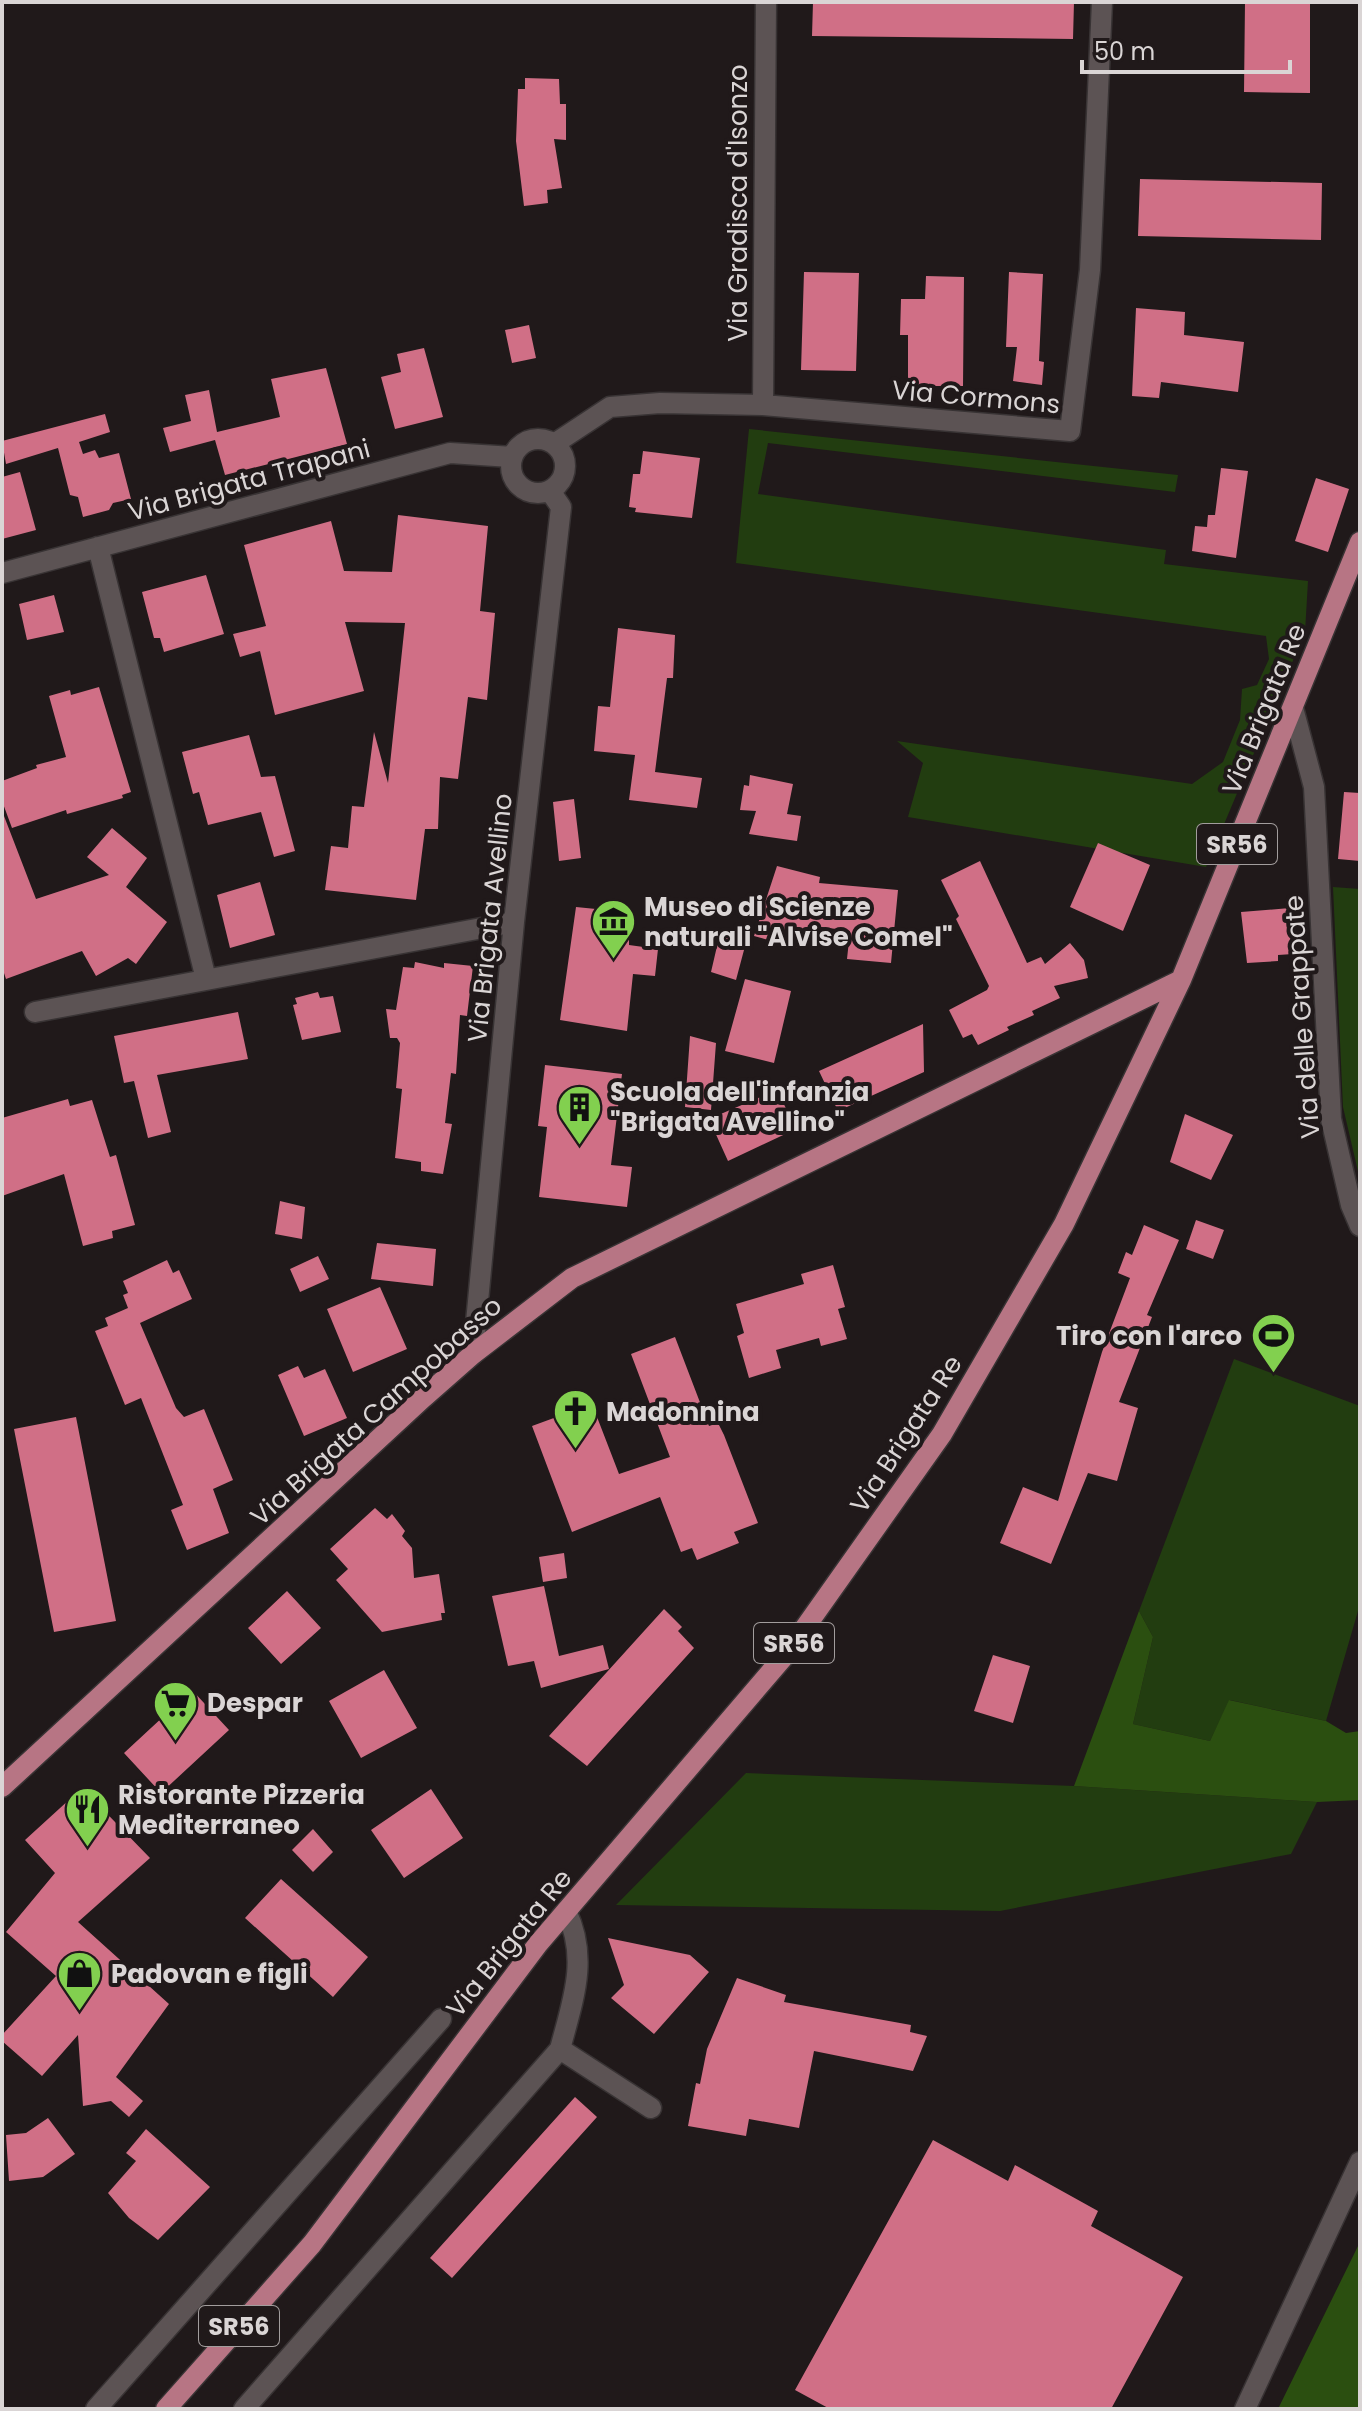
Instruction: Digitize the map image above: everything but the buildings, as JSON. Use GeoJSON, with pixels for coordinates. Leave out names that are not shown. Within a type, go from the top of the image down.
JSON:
{"type":"FeatureCollection","features":[{"type":"Feature","properties":{"kind":"main road","name":"Via Brigata Re"},"geometry":{"type":"LineString","coordinates":[[166,2409],[312,2244],[566,1911],[787,1653],[942,1434],[1064,1224],[1181,980],[1360,542]]}},
{"type":"Feature","properties":{"kind":"main road","name":"Via Brigata Campobasso"},"geometry":{"type":"LineString","coordinates":[[2,1787],[473,1354],[572,1278],[1181,980]]}},
{"type":"Feature","properties":{"kind":"street","name":"Via Gradisca d'Isonzo"},"geometry":{"type":"LineString","coordinates":[[763,405],[766,2]]}},
{"type":"Feature","properties":{"kind":"street","name":"Via Cormons"},"geometry":{"type":"LineString","coordinates":[[554,444],[610,407],[660,403],[763,405],[1070,431],[1090,270],[1102,2]]}},
{"type":"Feature","properties":{"kind":"street"},"geometry":{"type":"LineString","coordinates":[[535,438],[554,444],[565,463],[558,484],[550,491],[538,493],[519,485],[513,477],[512,457],[524,442],[535,438]]}},
{"type":"Feature","properties":{"kind":"street","name":"Via Brigata Trapani"},"geometry":{"type":"LineString","coordinates":[[2,573],[450,453],[512,457]]}},
{"type":"Feature","properties":{"kind":"street","name":"Via Brigata Avellino"},"geometry":{"type":"LineString","coordinates":[[473,1354],[514,922],[561,507],[550,491]]}},
{"type":"Feature","properties":{"kind":"street"},"geometry":{"type":"LineString","coordinates":[[98,547],[206,979]]}},
{"type":"Feature","properties":{"kind":"street","name":"Via delle Grappate"},"geometry":{"type":"LineString","coordinates":[[1293,708],[1314,787],[1331,1119],[1351,1205],[1360,1226]]}},
{"type":"Feature","properties":{"kind":"street"},"geometry":{"type":"LineString","coordinates":[[35,1012],[514,922]]}},
{"type":"Feature","properties":{"kind":"street"},"geometry":{"type":"LineString","coordinates":[[244,2409],[560,2049],[576,1988],[579,1937],[566,1911]]}},
{"type":"Feature","properties":{"kind":"street","name":"Via Brigata Re"},"geometry":{"type":"LineString","coordinates":[[96,2409],[441,2019]]}},
{"type":"Feature","properties":{"kind":"street"},"geometry":{"type":"LineString","coordinates":[[560,2049],[651,2108]]}},
{"type":"Feature","properties":{"kind":"street"},"geometry":{"type":"LineString","coordinates":[[1245,2409],[1360,2162]]}},
{"type":"Feature","properties":{"kind":"green space"},"geometry":{"type":"Polygon","coordinates":[[[749,429],[1178,475],[1175,492],[768,443],[758,494],[1166,550],[1164,564],[1308,581],[1305,632],[1206,867],[908,817],[923,763],[897,741],[1192,784],[1223,762],[1240,720],[1242,689],[1257,685],[1269,659],[1266,636],[736,563],[749,429]]]}},
{"type":"Feature","properties":{"kind":"green space"},"geometry":{"type":"Polygon","coordinates":[[[1333,887],[1360,889],[1360,1180],[1343,1107],[1333,887]]]}},
{"type":"Feature","properties":{"kind":"green space"},"geometry":{"type":"Polygon","coordinates":[[[1234,1359],[1360,1406],[1360,1604],[1326,1721],[1230,1700],[1210,1741],[1133,1724],[1153,1637],[1139,1611],[1234,1359]]]}},
{"type":"Feature","properties":{"kind":"green space"},"geometry":{"type":"Polygon","coordinates":[[[1139,1611],[1153,1637],[1133,1724],[1210,1741],[1229,1700],[1326,1721],[1346,1733],[1360,1731],[1360,1800],[1317,1802],[1074,1786],[1139,1611]]]}},
{"type":"Feature","properties":{"kind":"green space"},"geometry":{"type":"Polygon","coordinates":[[[746,1773],[1074,1786],[1317,1802],[1291,1854],[1000,1911],[616,1905],[746,1773]]]}},
{"type":"Feature","properties":{"kind":"green space"},"geometry":{"type":"Polygon","coordinates":[[[1360,2242],[1360,2409],[1278,2409],[1360,2242]]]}},
{"type":"Feature","properties":{"kind":"place","name":"Museo di Scienze naturali \"Alvise Comel\""},"geometry":{"type":"Point","coordinates":[613,961]}},
{"type":"Feature","properties":{"kind":"place","name":"Scuola dell'infanzia \"Brigata Avellino\""},"geometry":{"type":"Point","coordinates":[579,1146]}},
{"type":"Feature","properties":{"kind":"place","name":"Tiro con l'arco"},"geometry":{"type":"Point","coordinates":[1273,1375]}},
{"type":"Feature","properties":{"kind":"place","name":"Madonnina"},"geometry":{"type":"Point","coordinates":[575,1451]}},
{"type":"Feature","properties":{"kind":"place","name":"Despar"},"geometry":{"type":"Point","coordinates":[176,1742]}},
{"type":"Feature","properties":{"kind":"place","name":"Ristorante Pizzeria Mediterraneo"},"geometry":{"type":"Point","coordinates":[87,1849]}},
{"type":"Feature","properties":{"kind":"place","name":"Padovan e figli"},"geometry":{"type":"Point","coordinates":[80,2013]}}]}
